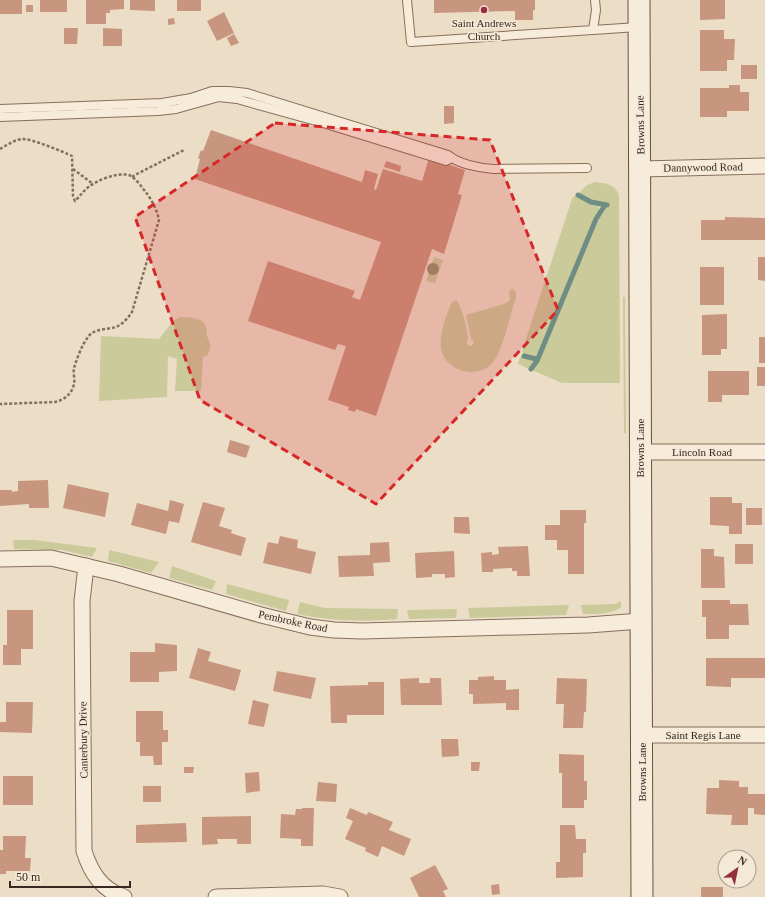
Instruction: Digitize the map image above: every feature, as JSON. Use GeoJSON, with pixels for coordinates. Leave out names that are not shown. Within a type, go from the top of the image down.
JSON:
{"type":"FeatureCollection","features":[{"type":"Feature","properties":{"kind":"street","name":"Browns Lane"},"geometry":{"type":"LineString","coordinates":[[639,0],[641,168],[640,452],[642,897]]}},
{"type":"Feature","properties":{"kind":"street","name":"Dannywood Road"},"geometry":{"type":"LineString","coordinates":[[641,168],[765,166]]}},
{"type":"Feature","properties":{"kind":"street","name":"Lincoln Road"},"geometry":{"type":"LineString","coordinates":[[640,452],[765,452]]}},
{"type":"Feature","properties":{"kind":"street","name":"Pembroke Road"},"geometry":{"type":"LineString","coordinates":[[0,559],[51,558],[86,566],[261,615],[310,627],[334,630],[362,631],[588,625],[641,621]]}},
{"type":"Feature","properties":{"kind":"street","name":"Canterbury Drive"},"geometry":{"type":"LineString","coordinates":[[86,566],[82,601],[84,851],[92,872],[98,881],[107,889],[124,897]]}},
{"type":"Feature","properties":{"kind":"street","name":"Saint Regis Lane"},"geometry":{"type":"LineString","coordinates":[[642,735],[765,735]]}},
{"type":"Feature","properties":{"kind":"street"},"geometry":{"type":"LineString","coordinates":[[216,897],[323,894],[340,897]]}},
{"type":"Feature","properties":{"kind":"lane"},"geometry":{"type":"LineString","coordinates":[[407,0],[411,42],[639,27]]}},
{"type":"Feature","properties":{"kind":"lane"},"geometry":{"type":"LineString","coordinates":[[593,30],[596,10],[595,0]]}},
{"type":"Feature","properties":{"kind":"lane"},"geometry":{"type":"LineString","coordinates":[[0,109],[162,104],[191,98],[212,91],[229,91],[247,93],[311,112],[448,155],[452,158],[480,168],[587,168]]}},
{"type":"Feature","properties":{"kind":"lane"},"geometry":{"type":"LineString","coordinates":[[0,117],[158,111],[176,109],[219,97],[226,97],[323,123],[446,161],[452,158]]}},
{"type":"Feature","properties":{"kind":"path"},"geometry":{"type":"LineString","coordinates":[[0,149],[15,140],[25,138],[72,156],[73,196],[75,200],[93,184],[113,176],[130,176],[152,202],[158,214],[159,220],[132,312],[116,327],[92,332],[88,336],[74,369],[74,384],[67,397],[61,401],[44,403],[0,404]]}},
{"type":"Feature","properties":{"kind":"path"},"geometry":{"type":"LineString","coordinates":[[132,177],[184,150]]}},
{"type":"Feature","properties":{"kind":"path"},"geometry":{"type":"LineString","coordinates":[[72,169],[93,184]]}},
{"type":"Feature","properties":{"kind":"highlighted area"},"geometry":{"type":"Polygon","coordinates":[[[275,123],[490,140],[558,310],[376,504],[200,400],[135,217],[275,123]]]}},
{"type":"Feature","properties":{"kind":"green space"},"geometry":{"type":"Polygon","coordinates":[[[595,182],[610,185],[618,192],[619,196],[620,383],[562,383],[518,364],[520,357],[530,358],[536,361],[530,367],[531,369],[534,369],[596,223],[605,207],[608,206],[607,203],[593,202],[578,194],[587,185],[595,182]]]}},
{"type":"Feature","properties":{"kind":"green space"},"geometry":{"type":"Polygon","coordinates":[[[575,196],[599,206],[599,212],[594,220],[537,358],[524,355],[522,351],[572,199],[575,196]]]}},
{"type":"Feature","properties":{"kind":"green space"},"geometry":{"type":"Polygon","coordinates":[[[434,257],[443,260],[435,283],[426,281],[434,257]]]}},
{"type":"Feature","properties":{"kind":"green space"},"geometry":{"type":"Polygon","coordinates":[[[511,289],[516,292],[516,297],[504,339],[494,361],[481,371],[472,372],[464,371],[449,364],[441,349],[441,337],[447,313],[452,302],[456,300],[460,306],[467,329],[467,344],[472,346],[474,342],[471,339],[466,315],[504,304],[510,300],[509,292],[511,289]]]}},
{"type":"Feature","properties":{"kind":"green space"},"geometry":{"type":"Polygon","coordinates":[[[623,297],[625,297],[626,433],[624,433],[623,297]]]}},
{"type":"Feature","properties":{"kind":"green space"},"geometry":{"type":"Polygon","coordinates":[[[180,317],[198,319],[206,326],[210,348],[207,356],[203,357],[201,391],[175,391],[177,359],[168,356],[167,397],[99,401],[101,336],[159,339],[173,321],[180,317]]]}},
{"type":"Feature","properties":{"kind":"green space"},"geometry":{"type":"Polygon","coordinates":[[[13,540],[34,540],[97,548],[92,557],[62,550],[14,549],[13,540]]]}},
{"type":"Feature","properties":{"kind":"green space"},"geometry":{"type":"Polygon","coordinates":[[[109,550],[159,562],[151,573],[108,561],[109,550]]]}},
{"type":"Feature","properties":{"kind":"green space"},"geometry":{"type":"Polygon","coordinates":[[[172,566],[216,581],[212,590],[169,578],[172,566]]]}},
{"type":"Feature","properties":{"kind":"green space"},"geometry":{"type":"Polygon","coordinates":[[[227,584],[289,600],[286,611],[226,594],[227,584]]]}},
{"type":"Feature","properties":{"kind":"green space"},"geometry":{"type":"Polygon","coordinates":[[[621,601],[621,607],[617,610],[603,614],[583,614],[581,605],[615,604],[621,601]]]}},
{"type":"Feature","properties":{"kind":"green space"},"geometry":{"type":"Polygon","coordinates":[[[300,602],[325,608],[398,609],[397,619],[347,620],[297,614],[300,602]]]}},
{"type":"Feature","properties":{"kind":"green space"},"geometry":{"type":"Polygon","coordinates":[[[569,605],[566,615],[470,618],[468,608],[569,605]]]}},
{"type":"Feature","properties":{"kind":"green space"},"geometry":{"type":"Polygon","coordinates":[[[457,609],[456,618],[409,619],[407,610],[457,609]]]}},
{"type":"Feature","properties":{"kind":"building"},"geometry":{"type":"Polygon","coordinates":[[[0,0],[22,0],[22,14],[0,14],[0,0]]]}},
{"type":"Feature","properties":{"kind":"building"},"geometry":{"type":"Polygon","coordinates":[[[40,0],[67,0],[67,12],[40,12],[40,0]]]}},
{"type":"Feature","properties":{"kind":"building"},"geometry":{"type":"Polygon","coordinates":[[[86,0],[124,0],[124,9],[110,10],[110,13],[106,13],[106,24],[86,24],[86,0]]]}},
{"type":"Feature","properties":{"kind":"building"},"geometry":{"type":"Polygon","coordinates":[[[130,0],[155,0],[155,11],[130,10],[130,0]]]}},
{"type":"Feature","properties":{"kind":"building"},"geometry":{"type":"Polygon","coordinates":[[[177,0],[201,0],[201,11],[177,11],[177,0]]]}},
{"type":"Feature","properties":{"kind":"building","name":"Saint Andrews Church"},"geometry":{"type":"Polygon","coordinates":[[[434,0],[535,0],[535,10],[533,10],[533,20],[515,20],[515,11],[434,13],[434,0]]]}},
{"type":"Feature","properties":{"kind":"building"},"geometry":{"type":"Polygon","coordinates":[[[700,0],[725,0],[725,19],[700,20],[700,0]]]}},
{"type":"Feature","properties":{"kind":"building"},"geometry":{"type":"Polygon","coordinates":[[[26,5],[33,5],[33,12],[26,12],[26,5]]]}},
{"type":"Feature","properties":{"kind":"building"},"geometry":{"type":"Polygon","coordinates":[[[224,12],[234,33],[217,41],[207,21],[224,12]]]}},
{"type":"Feature","properties":{"kind":"building"},"geometry":{"type":"Polygon","coordinates":[[[174,18],[175,24],[168,25],[168,19],[174,18]]]}},
{"type":"Feature","properties":{"kind":"building"},"geometry":{"type":"Polygon","coordinates":[[[64,28],[78,28],[77,44],[64,44],[64,28]]]}},
{"type":"Feature","properties":{"kind":"building"},"geometry":{"type":"Polygon","coordinates":[[[103,28],[122,29],[122,46],[103,46],[103,28]]]}},
{"type":"Feature","properties":{"kind":"building"},"geometry":{"type":"Polygon","coordinates":[[[700,30],[724,30],[724,39],[735,39],[734,60],[727,60],[727,71],[700,71],[700,30]]]}},
{"type":"Feature","properties":{"kind":"building"},"geometry":{"type":"Polygon","coordinates":[[[234,34],[239,43],[231,46],[227,38],[234,34]]]}},
{"type":"Feature","properties":{"kind":"building"},"geometry":{"type":"Polygon","coordinates":[[[741,65],[757,65],[757,79],[741,79],[741,65]]]}},
{"type":"Feature","properties":{"kind":"building"},"geometry":{"type":"Polygon","coordinates":[[[729,85],[740,85],[740,92],[749,92],[749,111],[727,111],[727,117],[700,117],[700,88],[729,88],[729,85]]]}},
{"type":"Feature","properties":{"kind":"building"},"geometry":{"type":"Polygon","coordinates":[[[444,106],[454,106],[454,123],[444,124],[444,106]]]}},
{"type":"Feature","properties":{"kind":"building"},"geometry":{"type":"Polygon","coordinates":[[[211,130],[362,182],[365,170],[378,174],[374,189],[376,190],[383,169],[422,181],[429,158],[465,170],[458,194],[462,195],[444,254],[432,249],[376,416],[356,409],[355,412],[348,410],[349,407],[328,400],[346,346],[338,344],[335,350],[248,321],[268,261],[355,291],[352,297],[360,300],[381,242],[195,179],[200,159],[198,158],[201,150],[203,151],[211,130]]]}},
{"type":"Feature","properties":{"kind":"building"},"geometry":{"type":"Polygon","coordinates":[[[386,161],[401,166],[400,172],[384,167],[386,161]]]}},
{"type":"Feature","properties":{"kind":"building"},"geometry":{"type":"Polygon","coordinates":[[[725,217],[765,218],[765,240],[701,240],[701,220],[725,220],[725,217]]]}},
{"type":"Feature","properties":{"kind":"building"},"geometry":{"type":"Polygon","coordinates":[[[758,257],[765,257],[765,281],[758,280],[758,257]]]}},
{"type":"Feature","properties":{"kind":"building"},"geometry":{"type":"Polygon","coordinates":[[[700,267],[724,267],[724,305],[700,305],[700,267]]]}},
{"type":"Feature","properties":{"kind":"building"},"geometry":{"type":"Polygon","coordinates":[[[727,314],[727,349],[721,349],[721,355],[702,355],[702,315],[727,314]]]}},
{"type":"Feature","properties":{"kind":"building"},"geometry":{"type":"Polygon","coordinates":[[[759,337],[765,337],[765,363],[759,363],[759,337]]]}},
{"type":"Feature","properties":{"kind":"building"},"geometry":{"type":"Polygon","coordinates":[[[757,367],[765,367],[765,386],[757,386],[757,367]]]}},
{"type":"Feature","properties":{"kind":"building"},"geometry":{"type":"Polygon","coordinates":[[[708,371],[749,371],[749,395],[722,395],[722,402],[708,402],[708,371]]]}},
{"type":"Feature","properties":{"kind":"building"},"geometry":{"type":"Polygon","coordinates":[[[230,440],[250,446],[246,458],[227,452],[230,440]]]}},
{"type":"Feature","properties":{"kind":"building"},"geometry":{"type":"Polygon","coordinates":[[[48,480],[49,508],[29,508],[29,504],[0,506],[0,490],[12,490],[12,492],[18,491],[18,481],[48,480]]]}},
{"type":"Feature","properties":{"kind":"building"},"geometry":{"type":"Polygon","coordinates":[[[68,484],[109,493],[105,517],[63,508],[68,484]]]}},
{"type":"Feature","properties":{"kind":"building"},"geometry":{"type":"Polygon","coordinates":[[[710,497],[732,497],[732,503],[742,503],[742,534],[729,534],[729,526],[710,525],[710,497]]]}},
{"type":"Feature","properties":{"kind":"building"},"geometry":{"type":"Polygon","coordinates":[[[170,500],[184,504],[179,523],[169,521],[166,534],[131,525],[137,503],[168,511],[170,500]]]}},
{"type":"Feature","properties":{"kind":"building"},"geometry":{"type":"Polygon","coordinates":[[[203,502],[225,508],[219,526],[232,530],[231,533],[246,538],[241,556],[191,542],[203,502]]]}},
{"type":"Feature","properties":{"kind":"building"},"geometry":{"type":"Polygon","coordinates":[[[746,508],[762,508],[762,525],[746,525],[746,508]]]}},
{"type":"Feature","properties":{"kind":"building"},"geometry":{"type":"Polygon","coordinates":[[[560,510],[586,510],[586,523],[584,523],[584,574],[568,574],[568,550],[557,550],[557,540],[545,540],[545,525],[560,525],[560,510]]]}},
{"type":"Feature","properties":{"kind":"building"},"geometry":{"type":"Polygon","coordinates":[[[454,517],[469,517],[470,534],[454,533],[454,517]]]}},
{"type":"Feature","properties":{"kind":"building"},"geometry":{"type":"Polygon","coordinates":[[[280,536],[298,540],[297,548],[316,552],[311,574],[263,563],[268,542],[278,544],[280,536]]]}},
{"type":"Feature","properties":{"kind":"building"},"geometry":{"type":"Polygon","coordinates":[[[389,542],[390,562],[373,563],[374,576],[339,577],[338,556],[370,555],[370,543],[389,542]]]}},
{"type":"Feature","properties":{"kind":"building"},"geometry":{"type":"Polygon","coordinates":[[[735,544],[753,544],[753,564],[735,564],[735,544]]]}},
{"type":"Feature","properties":{"kind":"building"},"geometry":{"type":"Polygon","coordinates":[[[528,546],[530,576],[517,576],[517,571],[512,571],[512,568],[493,569],[493,572],[482,572],[481,553],[492,552],[492,555],[499,554],[498,547],[528,546]]]}},
{"type":"Feature","properties":{"kind":"building"},"geometry":{"type":"Polygon","coordinates":[[[701,549],[714,549],[714,556],[724,557],[725,588],[701,588],[701,549]]]}},
{"type":"Feature","properties":{"kind":"building"},"geometry":{"type":"Polygon","coordinates":[[[454,551],[455,577],[445,578],[445,574],[432,574],[432,577],[416,578],[415,553],[454,551]]]}},
{"type":"Feature","properties":{"kind":"building"},"geometry":{"type":"Polygon","coordinates":[[[702,600],[730,600],[730,604],[748,604],[749,625],[729,625],[729,639],[706,639],[706,617],[702,617],[702,600]]]}},
{"type":"Feature","properties":{"kind":"building"},"geometry":{"type":"Polygon","coordinates":[[[7,610],[33,610],[33,649],[21,649],[21,665],[3,665],[3,645],[7,645],[7,610]]]}},
{"type":"Feature","properties":{"kind":"building"},"geometry":{"type":"Polygon","coordinates":[[[155,643],[177,645],[177,671],[159,672],[159,682],[130,682],[130,652],[155,652],[155,643]]]}},
{"type":"Feature","properties":{"kind":"building"},"geometry":{"type":"Polygon","coordinates":[[[198,648],[211,652],[208,661],[241,670],[235,691],[189,678],[198,648]]]}},
{"type":"Feature","properties":{"kind":"building"},"geometry":{"type":"Polygon","coordinates":[[[706,658],[765,658],[765,678],[731,678],[731,687],[706,686],[706,658]]]}},
{"type":"Feature","properties":{"kind":"building"},"geometry":{"type":"Polygon","coordinates":[[[277,671],[316,678],[311,699],[273,691],[277,671]]]}},
{"type":"Feature","properties":{"kind":"building"},"geometry":{"type":"Polygon","coordinates":[[[494,676],[494,680],[506,680],[506,690],[519,689],[519,710],[506,710],[506,703],[473,704],[473,694],[469,694],[469,680],[478,680],[478,677],[494,676]]]}},
{"type":"Feature","properties":{"kind":"building"},"geometry":{"type":"Polygon","coordinates":[[[419,678],[419,683],[430,683],[430,678],[441,678],[442,705],[401,705],[400,679],[419,678]]]}},
{"type":"Feature","properties":{"kind":"building"},"geometry":{"type":"Polygon","coordinates":[[[557,678],[587,679],[586,712],[584,712],[583,728],[563,728],[564,704],[556,704],[557,678]]]}},
{"type":"Feature","properties":{"kind":"building"},"geometry":{"type":"Polygon","coordinates":[[[368,682],[384,682],[384,715],[347,715],[347,723],[331,723],[330,686],[368,685],[368,682]]]}},
{"type":"Feature","properties":{"kind":"building"},"geometry":{"type":"Polygon","coordinates":[[[253,700],[269,704],[264,727],[248,724],[253,700]]]}},
{"type":"Feature","properties":{"kind":"building"},"geometry":{"type":"Polygon","coordinates":[[[6,702],[33,702],[32,733],[0,732],[0,722],[6,722],[6,702]]]}},
{"type":"Feature","properties":{"kind":"building"},"geometry":{"type":"Polygon","coordinates":[[[136,711],[163,711],[163,730],[168,730],[168,742],[162,742],[162,765],[154,765],[153,756],[140,756],[140,742],[136,742],[136,711]]]}},
{"type":"Feature","properties":{"kind":"building"},"geometry":{"type":"Polygon","coordinates":[[[441,739],[458,739],[459,756],[442,757],[441,739]]]}},
{"type":"Feature","properties":{"kind":"building"},"geometry":{"type":"Polygon","coordinates":[[[559,754],[584,755],[584,781],[587,781],[587,800],[584,800],[584,808],[562,808],[562,773],[559,773],[559,754]]]}},
{"type":"Feature","properties":{"kind":"building"},"geometry":{"type":"Polygon","coordinates":[[[471,762],[480,762],[479,771],[471,771],[471,762]]]}},
{"type":"Feature","properties":{"kind":"building"},"geometry":{"type":"Polygon","coordinates":[[[184,767],[194,767],[193,773],[184,773],[184,767]]]}},
{"type":"Feature","properties":{"kind":"building"},"geometry":{"type":"Polygon","coordinates":[[[259,772],[260,791],[246,793],[245,773],[259,772]]]}},
{"type":"Feature","properties":{"kind":"building"},"geometry":{"type":"Polygon","coordinates":[[[3,776],[33,776],[33,805],[3,805],[3,776]]]}},
{"type":"Feature","properties":{"kind":"building"},"geometry":{"type":"Polygon","coordinates":[[[719,780],[739,781],[739,787],[748,787],[748,794],[765,794],[765,815],[754,814],[754,808],[748,808],[748,825],[731,825],[732,815],[706,814],[707,788],[719,788],[719,780]]]}},
{"type":"Feature","properties":{"kind":"building"},"geometry":{"type":"Polygon","coordinates":[[[318,782],[337,784],[336,802],[316,801],[318,782]]]}},
{"type":"Feature","properties":{"kind":"building"},"geometry":{"type":"Polygon","coordinates":[[[143,786],[161,786],[161,802],[143,802],[143,786]]]}},
{"type":"Feature","properties":{"kind":"building"},"geometry":{"type":"Polygon","coordinates":[[[314,808],[313,846],[301,846],[301,839],[280,838],[281,814],[295,815],[296,809],[314,808]]]}},
{"type":"Feature","properties":{"kind":"building"},"geometry":{"type":"Polygon","coordinates":[[[350,808],[367,815],[368,812],[393,822],[389,830],[411,839],[404,856],[382,846],[378,857],[365,851],[366,848],[345,839],[353,821],[346,818],[350,808]]]}},
{"type":"Feature","properties":{"kind":"building"},"geometry":{"type":"Polygon","coordinates":[[[251,816],[251,844],[237,844],[237,839],[217,839],[218,844],[202,845],[202,817],[251,816]]]}},
{"type":"Feature","properties":{"kind":"building"},"geometry":{"type":"Polygon","coordinates":[[[186,823],[187,842],[136,843],[136,825],[186,823]]]}},
{"type":"Feature","properties":{"kind":"building"},"geometry":{"type":"Polygon","coordinates":[[[560,825],[575,825],[576,839],[586,839],[586,853],[583,853],[583,877],[556,878],[556,862],[560,862],[560,825]]]}},
{"type":"Feature","properties":{"kind":"building"},"geometry":{"type":"Polygon","coordinates":[[[3,836],[26,836],[25,858],[31,858],[30,871],[6,871],[6,874],[0,874],[0,850],[3,850],[3,836]]]}},
{"type":"Feature","properties":{"kind":"building"},"geometry":{"type":"Polygon","coordinates":[[[435,865],[448,889],[443,891],[446,897],[419,897],[410,878],[435,865]]]}},
{"type":"Feature","properties":{"kind":"building"},"geometry":{"type":"Polygon","coordinates":[[[499,884],[500,894],[492,895],[491,885],[499,884]]]}},
{"type":"Feature","properties":{"kind":"building"},"geometry":{"type":"Polygon","coordinates":[[[701,887],[717,887],[717,889],[723,889],[723,897],[701,897],[701,887]]]}},
{"type":"Feature","properties":{"kind":"waterway"},"geometry":{"type":"LineString","coordinates":[[578,195],[591,202],[607,205]]}},
{"type":"Feature","properties":{"kind":"waterway"},"geometry":{"type":"LineString","coordinates":[[531,369],[537,361],[596,219],[605,205]]}},
{"type":"Feature","properties":{"kind":"waterway"},"geometry":{"type":"LineString","coordinates":[[524,356],[536,359]]}},
{"type":"Feature","properties":{"kind":"place","name":"Saint Andrews Church"},"geometry":{"type":"Point","coordinates":[484,10]}}]}
